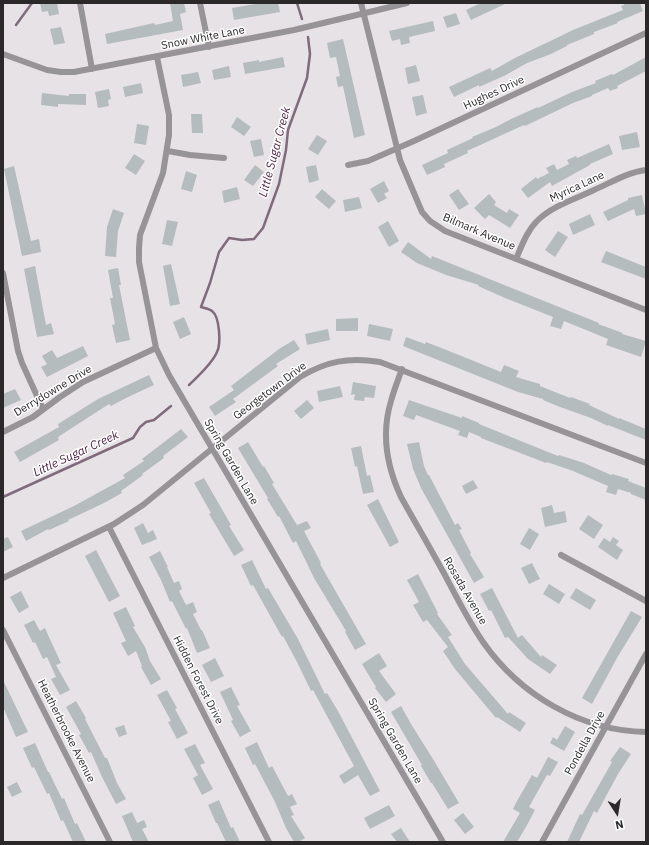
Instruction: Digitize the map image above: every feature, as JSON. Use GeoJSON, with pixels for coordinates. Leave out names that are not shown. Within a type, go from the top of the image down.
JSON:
{"type":"FeatureCollection","features":[{"type":"Feature","properties":{"kind":"street"},"geometry":{"type":"LineString","coordinates":[[80,3],[92,69]]}},
{"type":"Feature","properties":{"kind":"street"},"geometry":{"type":"LineString","coordinates":[[200,3],[209,47]]}},
{"type":"Feature","properties":{"kind":"street","name":"Bilmark Avenue"},"geometry":{"type":"LineString","coordinates":[[361,3],[400,160],[422,212],[430,221],[445,231],[646,310]]}},
{"type":"Feature","properties":{"kind":"street","name":"Snow White Lane"},"geometry":{"type":"LineString","coordinates":[[3,54],[47,70],[74,72],[294,30],[407,3]]}},
{"type":"Feature","properties":{"kind":"street","name":"Hughes Drive"},"geometry":{"type":"LineString","coordinates":[[348,165],[368,160],[397,148],[646,33]]}},
{"type":"Feature","properties":{"kind":"street","name":"Spring Garden Lane"},"geometry":{"type":"LineString","coordinates":[[157,57],[169,115],[168,150],[163,173],[140,235],[138,248],[139,262],[156,348],[169,376],[442,842]]}},
{"type":"Feature","properties":{"kind":"street"},"geometry":{"type":"LineString","coordinates":[[168,150],[190,155],[224,158]]}},
{"type":"Feature","properties":{"kind":"street","name":"Myrica Lane"},"geometry":{"type":"LineString","coordinates":[[516,259],[529,231],[545,214],[558,206],[630,174],[646,170]]}},
{"type":"Feature","properties":{"kind":"street"},"geometry":{"type":"LineString","coordinates":[[3,273],[18,351],[43,409]]}},
{"type":"Feature","properties":{"kind":"street","name":"Derrydowne Drive"},"geometry":{"type":"LineString","coordinates":[[3,432],[32,417],[83,382],[156,348]]}},
{"type":"Feature","properties":{"kind":"street","name":"Georgetown Drive"},"geometry":{"type":"LineString","coordinates":[[3,578],[109,527],[142,504],[300,378],[313,370],[334,362],[349,359],[364,359],[380,362],[402,369],[646,463]]}},
{"type":"Feature","properties":{"kind":"street","name":"Rosada Avenue"},"geometry":{"type":"LineString","coordinates":[[402,369],[390,402],[387,418],[387,456],[394,481],[401,497],[470,622],[484,643],[504,668],[532,693],[557,709],[605,727],[646,732]]}},
{"type":"Feature","properties":{"kind":"street","name":"Hidden Forest Drive"},"geometry":{"type":"LineString","coordinates":[[109,527],[269,842]]}},
{"type":"Feature","properties":{"kind":"street"},"geometry":{"type":"LineString","coordinates":[[561,555],[646,601]]}},
{"type":"Feature","properties":{"kind":"street","name":"Heatherbrooke Avenue"},"geometry":{"type":"LineString","coordinates":[[3,630],[110,842]]}},
{"type":"Feature","properties":{"kind":"street","name":"Pondella Drive"},"geometry":{"type":"LineString","coordinates":[[542,842],[646,654]]}},
{"type":"Feature","properties":{"kind":"building"},"geometry":{"type":"Polygon","coordinates":[[[40,3],[57,3],[59,14],[49,16],[48,11],[42,12],[40,3]]]}},
{"type":"Feature","properties":{"kind":"building"},"geometry":{"type":"Polygon","coordinates":[[[170,3],[184,3],[186,12],[180,14],[183,30],[107,44],[105,34],[154,23],[155,25],[173,21],[170,3]]]}},
{"type":"Feature","properties":{"kind":"building"},"geometry":{"type":"Polygon","coordinates":[[[261,3],[278,3],[280,12],[234,20],[232,8],[261,3]]]}},
{"type":"Feature","properties":{"kind":"building"},"geometry":{"type":"Polygon","coordinates":[[[481,3],[507,3],[471,20],[466,10],[481,3]]]}},
{"type":"Feature","properties":{"kind":"building"},"geometry":{"type":"Polygon","coordinates":[[[624,3],[640,3],[643,11],[594,32],[594,34],[567,45],[551,54],[527,63],[504,76],[479,87],[479,85],[454,97],[449,87],[490,68],[492,71],[515,58],[573,30],[623,10],[621,6],[624,5],[624,3]]]}},
{"type":"Feature","properties":{"kind":"building"},"geometry":{"type":"Polygon","coordinates":[[[456,13],[460,24],[447,28],[443,17],[456,13]]]}},
{"type":"Feature","properties":{"kind":"building"},"geometry":{"type":"Polygon","coordinates":[[[433,21],[435,31],[409,37],[410,43],[401,45],[400,39],[392,41],[389,31],[433,21]]]}},
{"type":"Feature","properties":{"kind":"building"},"geometry":{"type":"Polygon","coordinates":[[[61,27],[65,43],[54,45],[50,29],[61,27]]]}},
{"type":"Feature","properties":{"kind":"building"},"geometry":{"type":"Polygon","coordinates":[[[343,39],[365,135],[354,138],[343,86],[338,87],[336,77],[340,76],[336,57],[330,58],[327,43],[343,39]]]}},
{"type":"Feature","properties":{"kind":"building"},"geometry":{"type":"Polygon","coordinates":[[[283,57],[285,67],[245,74],[243,63],[259,60],[259,62],[283,57]]]}},
{"type":"Feature","properties":{"kind":"building"},"geometry":{"type":"Polygon","coordinates":[[[646,57],[646,71],[617,86],[618,88],[610,91],[608,88],[525,126],[524,125],[467,151],[468,153],[444,164],[445,167],[427,175],[422,165],[448,153],[447,150],[511,119],[596,83],[595,81],[612,74],[613,75],[646,57]]]}},
{"type":"Feature","properties":{"kind":"building"},"geometry":{"type":"Polygon","coordinates":[[[416,65],[420,81],[408,84],[405,68],[416,65]]]}},
{"type":"Feature","properties":{"kind":"building"},"geometry":{"type":"Polygon","coordinates":[[[229,66],[231,77],[214,80],[212,70],[229,66]]]}},
{"type":"Feature","properties":{"kind":"building"},"geometry":{"type":"Polygon","coordinates":[[[198,72],[201,83],[183,87],[181,75],[198,72]]]}},
{"type":"Feature","properties":{"kind":"building"},"geometry":{"type":"Polygon","coordinates":[[[141,83],[143,93],[125,97],[123,87],[141,83]]]}},
{"type":"Feature","properties":{"kind":"building"},"geometry":{"type":"Polygon","coordinates":[[[109,89],[111,99],[108,100],[109,106],[98,108],[95,92],[109,89]]]}},
{"type":"Feature","properties":{"kind":"building"},"geometry":{"type":"Polygon","coordinates":[[[42,93],[69,96],[69,94],[86,94],[86,105],[58,104],[58,107],[41,105],[42,93]]]}},
{"type":"Feature","properties":{"kind":"building"},"geometry":{"type":"Polygon","coordinates":[[[423,95],[427,113],[416,116],[412,97],[423,95]]]}},
{"type":"Feature","properties":{"kind":"building"},"geometry":{"type":"Polygon","coordinates":[[[191,114],[202,114],[203,133],[192,133],[191,114]]]}},
{"type":"Feature","properties":{"kind":"building"},"geometry":{"type":"Polygon","coordinates":[[[237,117],[251,127],[244,136],[231,127],[237,117]]]}},
{"type":"Feature","properties":{"kind":"building"},"geometry":{"type":"Polygon","coordinates":[[[137,124],[149,126],[146,145],[134,143],[137,124]]]}},
{"type":"Feature","properties":{"kind":"building"},"geometry":{"type":"Polygon","coordinates":[[[637,132],[640,147],[622,150],[619,136],[637,132]]]}},
{"type":"Feature","properties":{"kind":"building"},"geometry":{"type":"Polygon","coordinates":[[[317,135],[327,141],[318,155],[308,149],[317,135]]]}},
{"type":"Feature","properties":{"kind":"building"},"geometry":{"type":"Polygon","coordinates":[[[261,139],[264,155],[254,157],[250,141],[261,139]]]}},
{"type":"Feature","properties":{"kind":"building"},"geometry":{"type":"Polygon","coordinates":[[[609,144],[613,154],[590,164],[552,186],[550,182],[528,198],[521,189],[536,177],[537,179],[549,173],[546,168],[554,164],[557,170],[569,164],[567,160],[576,156],[577,158],[609,144]]]}},
{"type":"Feature","properties":{"kind":"building"},"geometry":{"type":"Polygon","coordinates":[[[134,154],[145,161],[136,175],[125,168],[134,154]]]}},
{"type":"Feature","properties":{"kind":"building"},"geometry":{"type":"Polygon","coordinates":[[[255,165],[264,172],[253,186],[244,180],[255,165]]]}},
{"type":"Feature","properties":{"kind":"building"},"geometry":{"type":"Polygon","coordinates":[[[316,165],[319,180],[309,183],[306,167],[316,165]]]}},
{"type":"Feature","properties":{"kind":"building"},"geometry":{"type":"Polygon","coordinates":[[[14,166],[31,241],[39,239],[41,252],[22,256],[4,169],[14,166]]]}},
{"type":"Feature","properties":{"kind":"building"},"geometry":{"type":"Polygon","coordinates":[[[186,171],[197,175],[192,192],[181,189],[186,171]]]}},
{"type":"Feature","properties":{"kind":"building"},"geometry":{"type":"Polygon","coordinates":[[[384,181],[389,191],[384,194],[387,198],[378,203],[370,189],[384,181]]]}},
{"type":"Feature","properties":{"kind":"building"},"geometry":{"type":"Polygon","coordinates":[[[237,187],[240,199],[224,203],[222,191],[237,187]]]}},
{"type":"Feature","properties":{"kind":"building"},"geometry":{"type":"Polygon","coordinates":[[[322,189],[336,201],[329,209],[315,197],[322,189]]]}},
{"type":"Feature","properties":{"kind":"building"},"geometry":{"type":"Polygon","coordinates":[[[458,189],[469,204],[459,210],[449,195],[458,189]]]}},
{"type":"Feature","properties":{"kind":"building"},"geometry":{"type":"Polygon","coordinates":[[[489,194],[496,202],[494,205],[507,213],[509,209],[519,215],[510,228],[489,215],[485,219],[474,208],[489,194]]]}},
{"type":"Feature","properties":{"kind":"building"},"geometry":{"type":"Polygon","coordinates":[[[642,195],[646,214],[636,216],[634,209],[608,221],[603,212],[628,200],[628,198],[642,195]]]}},
{"type":"Feature","properties":{"kind":"building"},"geometry":{"type":"Polygon","coordinates":[[[359,197],[362,208],[345,212],[343,200],[359,197]]]}},
{"type":"Feature","properties":{"kind":"building"},"geometry":{"type":"Polygon","coordinates":[[[113,209],[124,213],[118,231],[116,257],[105,256],[107,227],[113,209]]]}},
{"type":"Feature","properties":{"kind":"building"},"geometry":{"type":"Polygon","coordinates":[[[590,214],[595,225],[573,235],[569,224],[590,214]]]}},
{"type":"Feature","properties":{"kind":"building"},"geometry":{"type":"Polygon","coordinates":[[[167,220],[178,222],[172,246],[162,244],[167,220]]]}},
{"type":"Feature","properties":{"kind":"building"},"geometry":{"type":"Polygon","coordinates":[[[388,221],[399,241],[389,247],[378,227],[388,221]]]}},
{"type":"Feature","properties":{"kind":"building"},"geometry":{"type":"Polygon","coordinates":[[[558,231],[568,237],[555,257],[545,250],[558,231]]]}},
{"type":"Feature","properties":{"kind":"building"},"geometry":{"type":"Polygon","coordinates":[[[408,242],[431,259],[432,256],[599,323],[598,324],[623,333],[622,334],[646,341],[641,357],[606,345],[608,339],[564,321],[561,329],[550,326],[553,317],[505,298],[478,286],[479,285],[446,275],[417,263],[401,252],[408,242]]]}},
{"type":"Feature","properties":{"kind":"building"},"geometry":{"type":"Polygon","coordinates":[[[606,251],[646,267],[646,279],[601,262],[606,251]]]}},
{"type":"Feature","properties":{"kind":"building"},"geometry":{"type":"Polygon","coordinates":[[[171,264],[180,304],[170,306],[163,266],[171,264]]]}},
{"type":"Feature","properties":{"kind":"building"},"geometry":{"type":"Polygon","coordinates":[[[35,266],[46,325],[51,323],[54,334],[37,337],[24,269],[35,266]]]}},
{"type":"Feature","properties":{"kind":"building"},"geometry":{"type":"Polygon","coordinates":[[[118,268],[121,285],[119,285],[130,340],[116,343],[112,325],[115,324],[110,298],[113,298],[108,270],[118,268]]]}},
{"type":"Feature","properties":{"kind":"building"},"geometry":{"type":"Polygon","coordinates":[[[184,317],[191,334],[180,339],[173,322],[184,317]]]}},
{"type":"Feature","properties":{"kind":"building"},"geometry":{"type":"Polygon","coordinates":[[[358,318],[358,331],[336,331],[336,319],[358,318]]]}},
{"type":"Feature","properties":{"kind":"building"},"geometry":{"type":"Polygon","coordinates":[[[369,324],[393,329],[390,341],[367,336],[369,324]]]}},
{"type":"Feature","properties":{"kind":"building"},"geometry":{"type":"Polygon","coordinates":[[[328,329],[330,340],[307,345],[305,334],[328,329]]]}},
{"type":"Feature","properties":{"kind":"building"},"geometry":{"type":"Polygon","coordinates":[[[406,337],[425,344],[426,342],[501,372],[504,365],[519,371],[516,377],[540,384],[540,386],[570,398],[571,397],[590,404],[589,405],[619,419],[646,429],[646,440],[543,399],[518,392],[403,346],[406,337]]]}},
{"type":"Feature","properties":{"kind":"building"},"geometry":{"type":"Polygon","coordinates":[[[294,340],[300,349],[276,364],[278,366],[233,399],[236,402],[215,416],[209,407],[234,390],[231,386],[279,349],[294,340]]]}},
{"type":"Feature","properties":{"kind":"building"},"geometry":{"type":"Polygon","coordinates":[[[83,346],[88,356],[47,377],[41,367],[47,364],[42,356],[52,350],[57,358],[83,346]]]}},
{"type":"Feature","properties":{"kind":"building"},"geometry":{"type":"Polygon","coordinates":[[[149,375],[154,385],[111,406],[109,404],[58,437],[59,440],[20,462],[14,452],[59,427],[58,424],[98,399],[149,375]]]}},
{"type":"Feature","properties":{"kind":"building"},"geometry":{"type":"Polygon","coordinates":[[[353,382],[376,386],[374,398],[365,397],[364,401],[354,400],[355,394],[351,395],[353,382]]]}},
{"type":"Feature","properties":{"kind":"building"},"geometry":{"type":"Polygon","coordinates":[[[340,386],[343,397],[319,402],[317,391],[340,386]]]}},
{"type":"Feature","properties":{"kind":"building"},"geometry":{"type":"Polygon","coordinates":[[[15,389],[21,400],[3,408],[3,394],[15,389]]]}},
{"type":"Feature","properties":{"kind":"building"},"geometry":{"type":"Polygon","coordinates":[[[307,400],[314,408],[301,419],[294,411],[307,400]]]}},
{"type":"Feature","properties":{"kind":"building"},"geometry":{"type":"Polygon","coordinates":[[[409,400],[462,418],[462,416],[558,456],[559,455],[584,463],[611,475],[629,479],[628,481],[646,488],[646,500],[618,489],[616,495],[606,492],[608,486],[573,471],[547,462],[546,463],[469,432],[467,438],[458,435],[460,431],[416,415],[414,420],[403,416],[409,400]]]}},
{"type":"Feature","properties":{"kind":"building"},"geometry":{"type":"Polygon","coordinates":[[[181,429],[188,437],[163,456],[164,458],[142,474],[143,475],[121,491],[122,493],[68,520],[69,521],[49,530],[48,529],[26,541],[21,531],[74,506],[125,478],[123,475],[144,461],[142,459],[181,429]]]}},
{"type":"Feature","properties":{"kind":"building"},"geometry":{"type":"Polygon","coordinates":[[[248,442],[263,467],[264,466],[274,483],[272,484],[297,525],[307,521],[311,528],[304,531],[321,563],[320,564],[366,644],[355,650],[345,632],[346,631],[314,578],[296,541],[293,543],[279,516],[278,517],[267,499],[268,498],[238,448],[248,442]]]}},
{"type":"Feature","properties":{"kind":"building"},"geometry":{"type":"Polygon","coordinates":[[[419,442],[424,466],[428,475],[455,525],[458,523],[462,529],[459,530],[471,553],[470,554],[484,577],[474,583],[421,488],[413,469],[407,444],[419,442]]]}},
{"type":"Feature","properties":{"kind":"building"},"geometry":{"type":"Polygon","coordinates":[[[361,446],[367,476],[370,475],[374,492],[363,494],[357,466],[355,467],[351,448],[361,446]]]}},
{"type":"Feature","properties":{"kind":"building"},"geometry":{"type":"Polygon","coordinates":[[[204,478],[231,525],[229,526],[244,550],[234,556],[209,514],[211,513],[194,483],[204,478]]]}},
{"type":"Feature","properties":{"kind":"building"},"geometry":{"type":"Polygon","coordinates":[[[473,480],[478,488],[466,494],[462,486],[473,480]]]}},
{"type":"Feature","properties":{"kind":"building"},"geometry":{"type":"Polygon","coordinates":[[[378,499],[399,542],[390,547],[367,505],[378,499]]]}},
{"type":"Feature","properties":{"kind":"building"},"geometry":{"type":"Polygon","coordinates":[[[552,505],[554,513],[565,511],[567,522],[545,527],[541,508],[552,505]]]}},
{"type":"Feature","properties":{"kind":"building"},"geometry":{"type":"Polygon","coordinates":[[[588,515],[603,525],[594,539],[579,529],[588,515]]]}},
{"type":"Feature","properties":{"kind":"building"},"geometry":{"type":"Polygon","coordinates":[[[143,523],[148,533],[153,530],[157,539],[142,545],[134,528],[143,523]]]}},
{"type":"Feature","properties":{"kind":"building"},"geometry":{"type":"Polygon","coordinates":[[[529,528],[539,534],[530,550],[520,544],[529,528]]]}},
{"type":"Feature","properties":{"kind":"building"},"geometry":{"type":"Polygon","coordinates":[[[8,537],[13,547],[3,552],[3,539],[8,537]]]}},
{"type":"Feature","properties":{"kind":"building"},"geometry":{"type":"Polygon","coordinates":[[[613,537],[619,541],[616,545],[623,550],[617,560],[598,547],[604,538],[610,542],[613,537]]]}},
{"type":"Feature","properties":{"kind":"building"},"geometry":{"type":"Polygon","coordinates":[[[96,550],[120,596],[109,602],[85,556],[96,550]]]}},
{"type":"Feature","properties":{"kind":"building"},"geometry":{"type":"Polygon","coordinates":[[[160,551],[174,583],[179,581],[182,589],[179,591],[186,605],[193,602],[197,612],[193,614],[210,648],[197,653],[187,628],[186,629],[172,601],[170,602],[149,557],[160,551]]]}},
{"type":"Feature","properties":{"kind":"building"},"geometry":{"type":"Polygon","coordinates":[[[252,560],[266,589],[268,588],[298,639],[325,694],[327,693],[338,711],[380,791],[370,796],[358,775],[344,784],[339,776],[354,766],[313,690],[311,691],[283,636],[282,637],[253,585],[251,586],[241,565],[252,560]]]}},
{"type":"Feature","properties":{"kind":"building"},"geometry":{"type":"Polygon","coordinates":[[[532,563],[540,579],[529,584],[521,568],[532,563]]]}},
{"type":"Feature","properties":{"kind":"building"},"geometry":{"type":"Polygon","coordinates":[[[418,574],[438,613],[437,614],[452,635],[448,637],[465,664],[508,714],[509,712],[526,723],[520,732],[497,717],[496,718],[455,669],[443,651],[448,647],[427,620],[423,622],[413,605],[419,602],[407,580],[418,574]]]}},
{"type":"Feature","properties":{"kind":"building"},"geometry":{"type":"Polygon","coordinates":[[[549,584],[565,594],[559,604],[543,594],[549,584]]]}},
{"type":"Feature","properties":{"kind":"building"},"geometry":{"type":"Polygon","coordinates":[[[492,588],[518,638],[522,635],[541,657],[542,655],[557,665],[550,674],[528,659],[508,637],[505,638],[491,610],[489,611],[480,594],[492,588]]]}},
{"type":"Feature","properties":{"kind":"building"},"geometry":{"type":"Polygon","coordinates":[[[576,588],[596,600],[590,610],[570,598],[576,588]]]}},
{"type":"Feature","properties":{"kind":"building"},"geometry":{"type":"Polygon","coordinates":[[[21,591],[29,607],[19,613],[10,597],[21,591]]]}},
{"type":"Feature","properties":{"kind":"building"},"geometry":{"type":"Polygon","coordinates":[[[126,607],[135,626],[133,627],[161,679],[151,685],[141,667],[142,666],[136,651],[128,656],[121,643],[126,641],[113,613],[126,607]]]}},
{"type":"Feature","properties":{"kind":"building"},"geometry":{"type":"Polygon","coordinates":[[[631,611],[642,617],[617,658],[592,704],[582,698],[631,611]]]}},
{"type":"Feature","properties":{"kind":"building"},"geometry":{"type":"Polygon","coordinates":[[[34,620],[40,631],[45,628],[61,663],[56,665],[70,690],[60,695],[51,679],[56,677],[47,657],[43,659],[35,642],[33,643],[24,625],[34,620]]]}},
{"type":"Feature","properties":{"kind":"building"},"geometry":{"type":"Polygon","coordinates":[[[379,653],[387,666],[379,671],[396,694],[386,702],[375,688],[376,687],[362,664],[379,653]]]}},
{"type":"Feature","properties":{"kind":"building"},"geometry":{"type":"Polygon","coordinates":[[[215,658],[224,676],[211,682],[202,665],[215,658]]]}},
{"type":"Feature","properties":{"kind":"building"},"geometry":{"type":"Polygon","coordinates":[[[3,680],[28,732],[16,737],[3,707],[3,680]]]}},
{"type":"Feature","properties":{"kind":"building"},"geometry":{"type":"Polygon","coordinates":[[[231,687],[240,705],[237,706],[251,731],[240,737],[231,721],[233,720],[220,692],[231,687]]]}},
{"type":"Feature","properties":{"kind":"building"},"geometry":{"type":"Polygon","coordinates":[[[167,690],[188,733],[177,739],[168,722],[171,721],[157,695],[167,690]]]}},
{"type":"Feature","properties":{"kind":"building"},"geometry":{"type":"Polygon","coordinates":[[[76,701],[86,718],[85,719],[105,758],[107,758],[117,783],[126,799],[116,804],[91,752],[89,753],[79,735],[81,734],[66,707],[76,701]]]}},
{"type":"Feature","properties":{"kind":"building"},"geometry":{"type":"Polygon","coordinates":[[[401,706],[459,803],[448,809],[421,766],[422,765],[391,712],[401,706]]]}},
{"type":"Feature","properties":{"kind":"building"},"geometry":{"type":"Polygon","coordinates":[[[124,725],[127,734],[119,737],[115,728],[124,725]]]}},
{"type":"Feature","properties":{"kind":"building"},"geometry":{"type":"Polygon","coordinates":[[[565,726],[575,732],[564,751],[550,743],[553,737],[557,740],[565,726]]]}},
{"type":"Feature","properties":{"kind":"building"},"geometry":{"type":"Polygon","coordinates":[[[257,742],[269,768],[272,766],[288,796],[292,794],[297,804],[290,807],[294,815],[291,816],[305,838],[299,842],[294,842],[286,828],[275,802],[255,764],[253,765],[245,748],[257,742]]]}},
{"type":"Feature","properties":{"kind":"building"},"geometry":{"type":"Polygon","coordinates":[[[35,743],[48,772],[62,799],[64,798],[75,824],[77,823],[86,842],[73,842],[63,820],[61,821],[49,793],[47,794],[34,767],[32,768],[23,748],[35,743]]]}},
{"type":"Feature","properties":{"kind":"building"},"geometry":{"type":"Polygon","coordinates":[[[195,744],[205,763],[200,765],[213,789],[202,795],[193,778],[198,775],[184,749],[195,744]]]}},
{"type":"Feature","properties":{"kind":"building"},"geometry":{"type":"Polygon","coordinates":[[[620,747],[631,754],[618,774],[597,813],[594,811],[579,842],[567,842],[580,814],[582,815],[612,762],[610,761],[620,747]]]}},
{"type":"Feature","properties":{"kind":"building"},"geometry":{"type":"Polygon","coordinates":[[[548,757],[558,762],[550,776],[547,775],[529,807],[535,810],[517,842],[503,842],[520,813],[513,809],[517,801],[532,775],[537,778],[548,757]]]}},
{"type":"Feature","properties":{"kind":"building"},"geometry":{"type":"Polygon","coordinates":[[[17,782],[22,792],[12,797],[7,787],[17,782]]]}},
{"type":"Feature","properties":{"kind":"building"},"geometry":{"type":"Polygon","coordinates":[[[219,800],[231,828],[233,827],[240,842],[226,842],[216,823],[208,805],[219,800]]]}},
{"type":"Feature","properties":{"kind":"building"},"geometry":{"type":"Polygon","coordinates":[[[389,805],[395,816],[370,829],[364,818],[389,805]]]}},
{"type":"Feature","properties":{"kind":"building"},"geometry":{"type":"Polygon","coordinates":[[[132,812],[137,823],[144,820],[147,827],[142,829],[149,842],[133,842],[122,816],[132,812]]]}},
{"type":"Feature","properties":{"kind":"building"},"geometry":{"type":"Polygon","coordinates":[[[463,813],[474,827],[465,834],[454,820],[463,813]]]}},
{"type":"Feature","properties":{"kind":"building"},"geometry":{"type":"Polygon","coordinates":[[[401,828],[410,842],[397,842],[391,834],[401,828]]]}},
{"type":"Feature","properties":{"kind":"waterway"},"geometry":{"type":"LineString","coordinates":[[16,25],[32,3]]}},
{"type":"Feature","properties":{"kind":"waterway","name":"Little Sugar Creek"},"geometry":{"type":"LineString","coordinates":[[297,3],[302,19]]}},
{"type":"Feature","properties":{"kind":"waterway","name":"Little Sugar Creek"},"geometry":{"type":"LineString","coordinates":[[189,385],[208,365],[215,356],[218,348],[219,331],[215,314],[212,311],[201,307],[219,252],[229,238],[242,240],[254,239],[263,228],[279,184],[286,150],[288,130],[307,78],[310,54],[308,37]]}},
{"type":"Feature","properties":{"kind":"waterway","name":"Little Sugar Creek"},"geometry":{"type":"LineString","coordinates":[[3,497],[133,438],[140,427],[146,422],[154,420],[171,406]]}}]}
